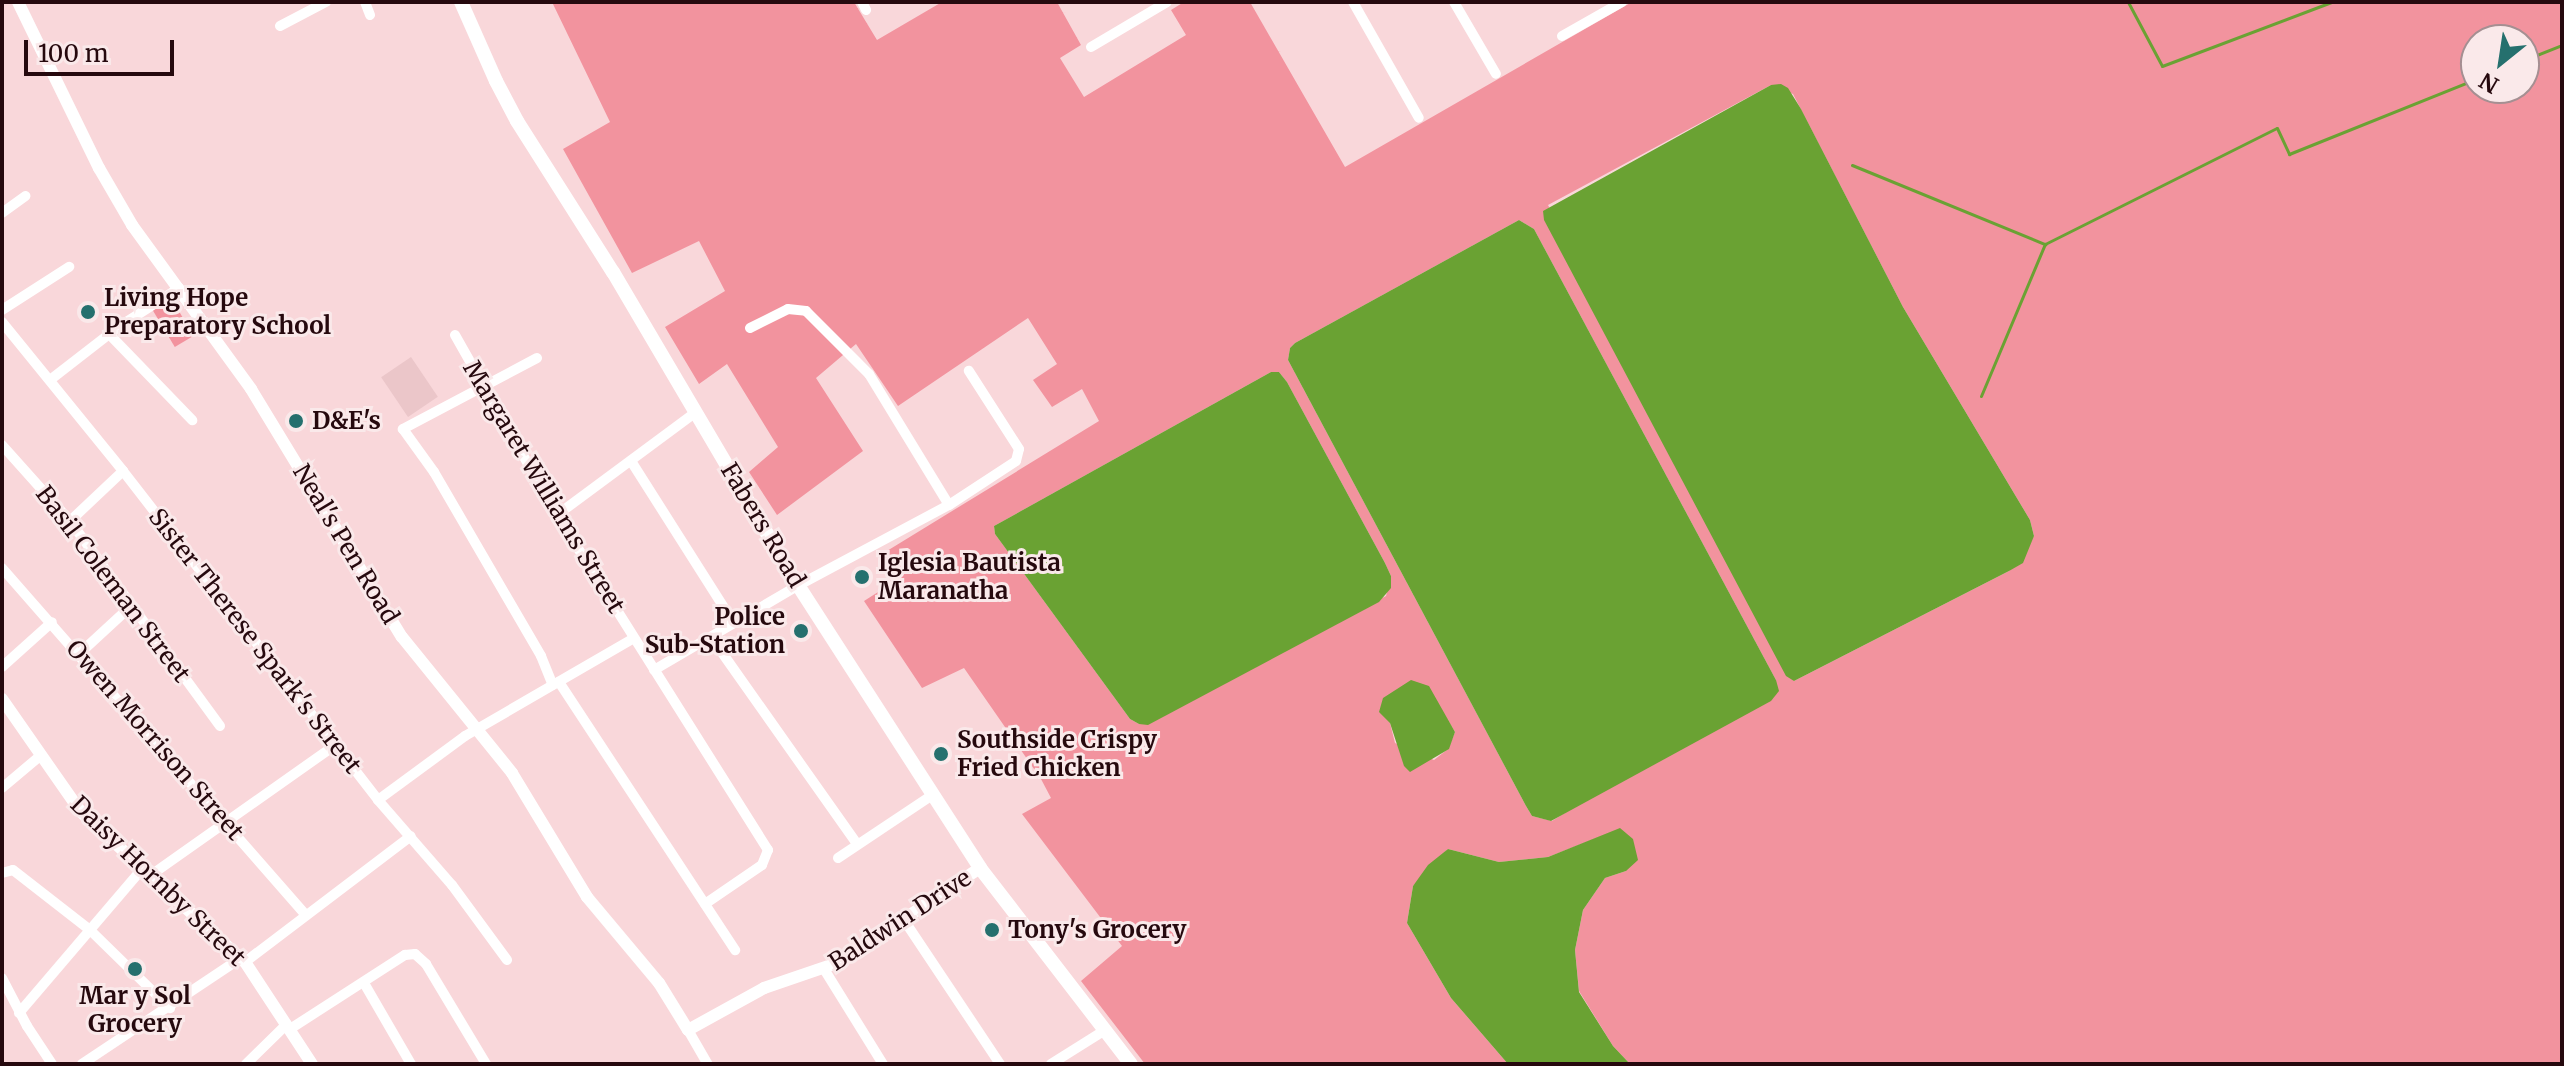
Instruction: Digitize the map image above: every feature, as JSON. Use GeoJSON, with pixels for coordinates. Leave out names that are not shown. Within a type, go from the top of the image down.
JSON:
{"type":"FeatureCollection","features":[{"type":"Feature","properties":{"kind":"main road","name":"Fabers Road"},"geometry":{"type":"LineString","coordinates":[[461,2],[517,121],[799,585],[980,868],[1131,1064]]}},
{"type":"Feature","properties":{"kind":"street","name":"Neal's Pen Road"},"geometry":{"type":"LineString","coordinates":[[18,2],[116,199],[257,399],[397,630],[521,785],[587,897],[659,983],[708,1064]]}},
{"type":"Feature","properties":{"kind":"street"},"geometry":{"type":"LineString","coordinates":[[280,26],[326,2]]}},
{"type":"Feature","properties":{"kind":"street"},"geometry":{"type":"LineString","coordinates":[[365,2],[370,15]]}},
{"type":"Feature","properties":{"kind":"street"},"geometry":{"type":"LineString","coordinates":[[1353,2],[1419,118]]}},
{"type":"Feature","properties":{"kind":"street"},"geometry":{"type":"LineString","coordinates":[[1454,2],[1496,74]]}},
{"type":"Feature","properties":{"kind":"street"},"geometry":{"type":"LineString","coordinates":[[1562,36],[1622,2]]}},
{"type":"Feature","properties":{"kind":"street"},"geometry":{"type":"LineString","coordinates":[[1091,47],[1162,3]]}},
{"type":"Feature","properties":{"kind":"street"},"geometry":{"type":"LineString","coordinates":[[2,213],[25,196]]}},
{"type":"Feature","properties":{"kind":"street"},"geometry":{"type":"LineString","coordinates":[[2,310],[69,267]]}},
{"type":"Feature","properties":{"kind":"street"},"geometry":{"type":"LineString","coordinates":[[50,380],[109,334],[179,288]]}},
{"type":"Feature","properties":{"kind":"street"},"geometry":{"type":"LineString","coordinates":[[750,328],[788,309],[806,311],[831,340],[864,367],[949,505]]}},
{"type":"Feature","properties":{"kind":"street","name":"Sister Therese Spark's Street"},"geometry":{"type":"LineString","coordinates":[[2,322],[123,471],[378,800],[411,836],[507,960]]}},
{"type":"Feature","properties":{"kind":"street"},"geometry":{"type":"LineString","coordinates":[[109,334],[192,420]]}},
{"type":"Feature","properties":{"kind":"street","name":"Margaret Williams Street"},"geometry":{"type":"LineString","coordinates":[[455,335],[557,515],[768,850],[762,865],[705,904]]}},
{"type":"Feature","properties":{"kind":"street"},"geometry":{"type":"LineString","coordinates":[[537,358],[403,429],[434,472],[556,683],[735,950]]}},
{"type":"Feature","properties":{"kind":"street"},"geometry":{"type":"LineString","coordinates":[[654,670],[799,585],[949,505],[1011,466],[1020,454],[969,371]]}},
{"type":"Feature","properties":{"kind":"street"},"geometry":{"type":"LineString","coordinates":[[557,515],[696,412]]}},
{"type":"Feature","properties":{"kind":"street","name":"Basil Coleman Street"},"geometry":{"type":"LineString","coordinates":[[2,445],[70,521],[220,726]]}},
{"type":"Feature","properties":{"kind":"street"},"geometry":{"type":"LineString","coordinates":[[631,461],[734,623]]}},
{"type":"Feature","properties":{"kind":"street"},"geometry":{"type":"LineString","coordinates":[[70,521],[123,471]]}},
{"type":"Feature","properties":{"kind":"street","name":"Owen Morrison Street"},"geometry":{"type":"LineString","coordinates":[[2,568],[306,915]]}},
{"type":"Feature","properties":{"kind":"street"},"geometry":{"type":"LineString","coordinates":[[79,654],[130,607]]}},
{"type":"Feature","properties":{"kind":"street"},"geometry":{"type":"LineString","coordinates":[[2,667],[52,622]]}},
{"type":"Feature","properties":{"kind":"street"},"geometry":{"type":"LineString","coordinates":[[711,637],[857,844]]}},
{"type":"Feature","properties":{"kind":"street"},"geometry":{"type":"LineString","coordinates":[[378,800],[476,730],[634,638]]}},
{"type":"Feature","properties":{"kind":"street","name":"Daisy Hornby Street"},"geometry":{"type":"LineString","coordinates":[[2,699],[80,811],[243,960],[312,1064]]}},
{"type":"Feature","properties":{"kind":"street"},"geometry":{"type":"LineString","coordinates":[[19,1013],[90,930],[147,871],[337,744]]}},
{"type":"Feature","properties":{"kind":"street"},"geometry":{"type":"LineString","coordinates":[[2,788],[40,756]]}},
{"type":"Feature","properties":{"kind":"street"},"geometry":{"type":"LineString","coordinates":[[838,858],[934,794]]}},
{"type":"Feature","properties":{"kind":"street"},"geometry":{"type":"LineString","coordinates":[[82,1064],[243,960],[411,836]]}},
{"type":"Feature","properties":{"kind":"street","name":"Baldwin Drive"},"geometry":{"type":"LineString","coordinates":[[688,1030],[764,988],[824,969],[980,868]]}},
{"type":"Feature","properties":{"kind":"street"},"geometry":{"type":"LineString","coordinates":[[2,873],[13,870],[90,930],[170,1008]]}},
{"type":"Feature","properties":{"kind":"street"},"geometry":{"type":"LineString","coordinates":[[904,920],[1000,1064]]}},
{"type":"Feature","properties":{"kind":"street"},"geometry":{"type":"LineString","coordinates":[[246,1064],[289,1027],[405,955],[415,954],[426,964],[486,1064]]}},
{"type":"Feature","properties":{"kind":"street"},"geometry":{"type":"LineString","coordinates":[[824,969],[883,1064]]}},
{"type":"Feature","properties":{"kind":"street"},"geometry":{"type":"LineString","coordinates":[[2,978],[19,1013],[52,1064]]}},
{"type":"Feature","properties":{"kind":"street"},"geometry":{"type":"LineString","coordinates":[[364,983],[411,1064]]}},
{"type":"Feature","properties":{"kind":"street"},"geometry":{"type":"LineString","coordinates":[[1051,1064],[1105,1030]]}},
{"type":"Feature","properties":{"kind":"shaded area"},"geometry":{"type":"Polygon","coordinates":[[[552,2],[854,2],[877,40],[942,2],[1057,2],[1081,45],[1060,58],[1084,97],[1186,35],[1171,10],[1184,2],[1250,2],[1345,167],[1632,2],[2562,2],[2562,1064],[1630,1064],[1613,1046],[1579,991],[1575,950],[1583,910],[1605,878],[1626,871],[1620,829],[1548,857],[1499,862],[1448,849],[1413,886],[1407,923],[1451,998],[1508,1064],[1145,1064],[1081,981],[1122,946],[1022,814],[1051,798],[1041,779],[964,668],[922,688],[864,601],[897,580],[882,554],[1099,421],[1082,389],[1052,407],[1033,380],[1057,364],[1028,318],[898,406],[856,344],[816,378],[863,451],[777,515],[749,472],[778,447],[727,364],[699,384],[665,327],[725,291],[699,241],[632,273],[563,149],[610,122],[552,2]],[[1771,85],[1548,205],[1794,681],[2009,571],[2034,536],[2030,520],[1903,307],[1793,94],[1771,85]],[[1519,220],[1295,343],[1290,348],[1288,360],[1532,816],[1552,821],[1776,680],[1534,229],[1519,220]],[[1271,372],[994,526],[995,534],[1130,719],[1139,724],[1148,724],[1386,596],[1391,576],[1279,372],[1271,372]],[[1444,714],[1390,723],[1395,743],[1434,760],[1448,749],[1455,732],[1444,714]]]}},
{"type":"Feature","properties":{"kind":"shaded area"},"geometry":{"type":"Polygon","coordinates":[[[1781,84],[1788,88],[1801,109],[1903,307],[2030,520],[2034,536],[2023,563],[1794,681],[1786,676],[1544,220],[1543,211],[1771,85],[1781,84]]]}},
{"type":"Feature","properties":{"kind":"shaded area"},"geometry":{"type":"Polygon","coordinates":[[[1519,220],[1534,229],[1776,680],[1779,691],[1771,701],[1551,821],[1532,816],[1526,806],[1288,360],[1290,348],[1295,343],[1519,220]]]}},
{"type":"Feature","properties":{"kind":"shaded area"},"geometry":{"type":"Polygon","coordinates":[[[171,298],[194,336],[175,347],[152,309],[171,298]]]}},
{"type":"Feature","properties":{"kind":"shaded area"},"geometry":{"type":"Polygon","coordinates":[[[411,357],[438,397],[408,417],[381,377],[411,357]]]}},
{"type":"Feature","properties":{"kind":"shaded area"},"geometry":{"type":"Polygon","coordinates":[[[1271,372],[1279,372],[1287,382],[1385,563],[1391,576],[1391,588],[1379,602],[1148,725],[1139,724],[1130,719],[995,534],[994,526],[1271,372]]]}},
{"type":"Feature","properties":{"kind":"shaded area"},"geometry":{"type":"Polygon","coordinates":[[[1411,680],[1429,686],[1455,732],[1449,749],[1410,772],[1404,766],[1390,723],[1379,712],[1383,698],[1411,680]]]}},
{"type":"Feature","properties":{"kind":"shaded area"},"geometry":{"type":"Polygon","coordinates":[[[1620,828],[1633,839],[1638,860],[1626,871],[1605,878],[1583,910],[1575,950],[1579,992],[1613,1046],[1630,1064],[1508,1064],[1451,998],[1407,923],[1413,886],[1428,865],[1448,849],[1499,862],[1548,857],[1620,828]]]}},
{"type":"Feature","properties":{"kind":"waterway"},"geometry":{"type":"LineString","coordinates":[[2128,2],[2162,66],[2331,2]]}},
{"type":"Feature","properties":{"kind":"waterway"},"geometry":{"type":"LineString","coordinates":[[2540,54],[2562,45]]}},
{"type":"Feature","properties":{"kind":"waterway"},"geometry":{"type":"LineString","coordinates":[[1981,396],[2045,244],[2277,128],[2289,154],[2460,85]]}},
{"type":"Feature","properties":{"kind":"waterway"},"geometry":{"type":"LineString","coordinates":[[1852,165],[2045,244]]}},
{"type":"Feature","properties":{"kind":"place","name":"Living Hope Preparatory School"},"geometry":{"type":"Point","coordinates":[88,312]}},
{"type":"Feature","properties":{"kind":"place","name":"D&E's"},"geometry":{"type":"Point","coordinates":[296,421]}},
{"type":"Feature","properties":{"kind":"place","name":"Iglesia Bautista Maranatha"},"geometry":{"type":"Point","coordinates":[862,577]}},
{"type":"Feature","properties":{"kind":"place","name":"Police Sub-Station"},"geometry":{"type":"Point","coordinates":[801,631]}},
{"type":"Feature","properties":{"kind":"place","name":"Southside Crispy Fried Chicken"},"geometry":{"type":"Point","coordinates":[941,754]}},
{"type":"Feature","properties":{"kind":"place","name":"Tony's Grocery"},"geometry":{"type":"Point","coordinates":[992,930]}},
{"type":"Feature","properties":{"kind":"place","name":"Mar y Sol Grocery"},"geometry":{"type":"Point","coordinates":[135,969]}}]}
